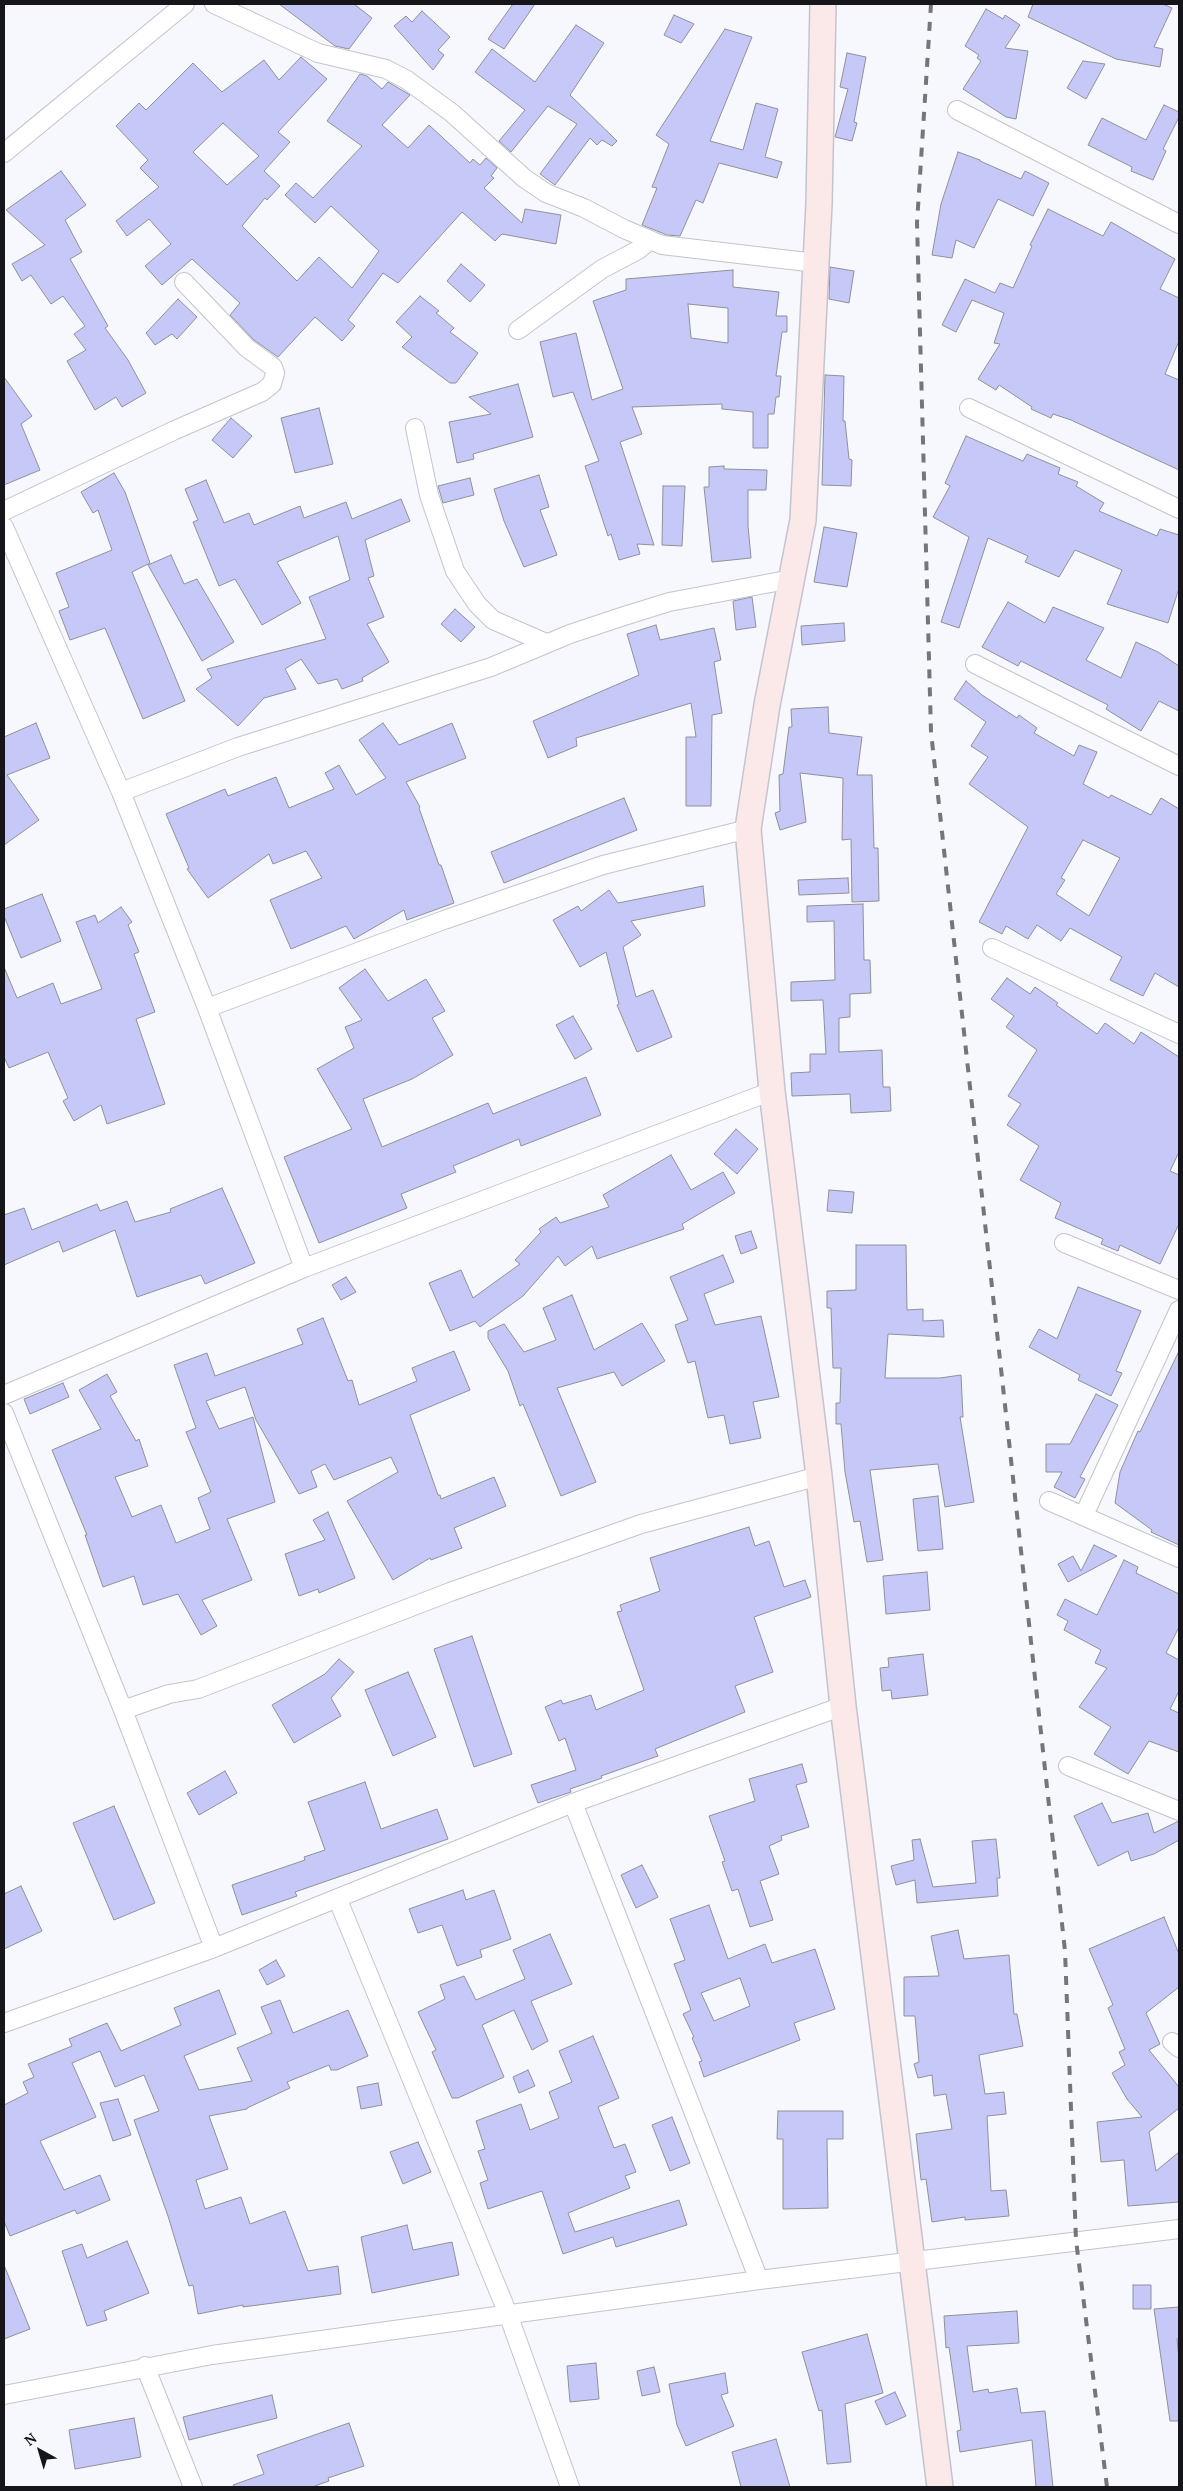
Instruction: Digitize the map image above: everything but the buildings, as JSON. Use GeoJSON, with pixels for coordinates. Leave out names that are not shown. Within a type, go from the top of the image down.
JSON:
{"type":"FeatureCollection","features":[{"type":"Feature","properties":{"kind":"street"},"geometry":{"type":"LineString","coordinates":[[4,152],[184,4]]}},
{"type":"Feature","properties":{"kind":"street"},"geometry":{"type":"LineString","coordinates":[[214,4],[318,53],[386,69],[408,80],[452,114],[524,178],[546,193],[584,208],[650,240],[662,245],[688,249],[816,263]]}},
{"type":"Feature","properties":{"kind":"street"},"geometry":{"type":"LineString","coordinates":[[822,4],[816,263],[803,520],[767,706],[748,829],[772,1091],[819,1476],[843,1706],[940,2487]]}},
{"type":"Feature","properties":{"kind":"street"},"geometry":{"type":"LineString","coordinates":[[957,110],[1179,224]]}},
{"type":"Feature","properties":{"kind":"street"},"geometry":{"type":"LineString","coordinates":[[518,330],[595,274],[638,250],[650,240]]}},
{"type":"Feature","properties":{"kind":"street"},"geometry":{"type":"LineString","coordinates":[[4,511],[262,392],[272,384],[275,374],[273,367],[247,348],[184,282]]}},
{"type":"Feature","properties":{"kind":"street"},"geometry":{"type":"LineString","coordinates":[[969,408],[1179,509]]}},
{"type":"Feature","properties":{"kind":"street"},"geometry":{"type":"LineString","coordinates":[[415,428],[429,495],[455,571],[477,604],[493,620],[546,644]]}},
{"type":"Feature","properties":{"kind":"street"},"geometry":{"type":"LineString","coordinates":[[4,527],[121,792],[207,1008],[304,1268]]}},
{"type":"Feature","properties":{"kind":"street"},"geometry":{"type":"LineString","coordinates":[[121,792],[238,748],[490,667],[546,644],[669,602],[792,579]]}},
{"type":"Feature","properties":{"kind":"street"},"geometry":{"type":"LineString","coordinates":[[975,664],[1179,766]]}},
{"type":"Feature","properties":{"kind":"street"},"geometry":{"type":"LineString","coordinates":[[207,1008],[444,920],[603,865],[748,829]]}},
{"type":"Feature","properties":{"kind":"street"},"geometry":{"type":"LineString","coordinates":[[992,948],[1179,1034]]}},
{"type":"Feature","properties":{"kind":"street"},"geometry":{"type":"LineString","coordinates":[[4,1395],[304,1268],[772,1091]]}},
{"type":"Feature","properties":{"kind":"street"},"geometry":{"type":"LineString","coordinates":[[1064,1243],[1179,1290]]}},
{"type":"Feature","properties":{"kind":"street"},"geometry":{"type":"LineString","coordinates":[[1084,1515],[1179,1310]]}},
{"type":"Feature","properties":{"kind":"street"},"geometry":{"type":"LineString","coordinates":[[4,1413],[123,1710],[214,1948]]}},
{"type":"Feature","properties":{"kind":"street"},"geometry":{"type":"LineString","coordinates":[[123,1710],[170,1694],[198,1689],[450,1592],[641,1524],[819,1476]]}},
{"type":"Feature","properties":{"kind":"street"},"geometry":{"type":"LineString","coordinates":[[1049,1500],[1179,1558]]}},
{"type":"Feature","properties":{"kind":"street"},"geometry":{"type":"LineString","coordinates":[[4,2023],[214,1948],[338,1900],[573,1804],[843,1706]]}},
{"type":"Feature","properties":{"kind":"street"},"geometry":{"type":"LineString","coordinates":[[1068,1766],[1179,1810]]}},
{"type":"Feature","properties":{"kind":"street"},"geometry":{"type":"LineString","coordinates":[[573,1804],[759,2280]]}},
{"type":"Feature","properties":{"kind":"street"},"geometry":{"type":"LineString","coordinates":[[338,1900],[508,2314],[570,2487]]}},
{"type":"Feature","properties":{"kind":"street"},"geometry":{"type":"LineString","coordinates":[[4,2395],[145,2366],[508,2314],[913,2260],[1179,2229]]}},
{"type":"Feature","properties":{"kind":"street"},"geometry":{"type":"LineString","coordinates":[[145,2366],[193,2487]]}},
{"type":"Feature","properties":{"kind":"railway"},"geometry":{"type":"LineString","coordinates":[[931,4],[917,223],[931,732],[1065,1951],[1076,2240],[1107,2487]]}}]}
